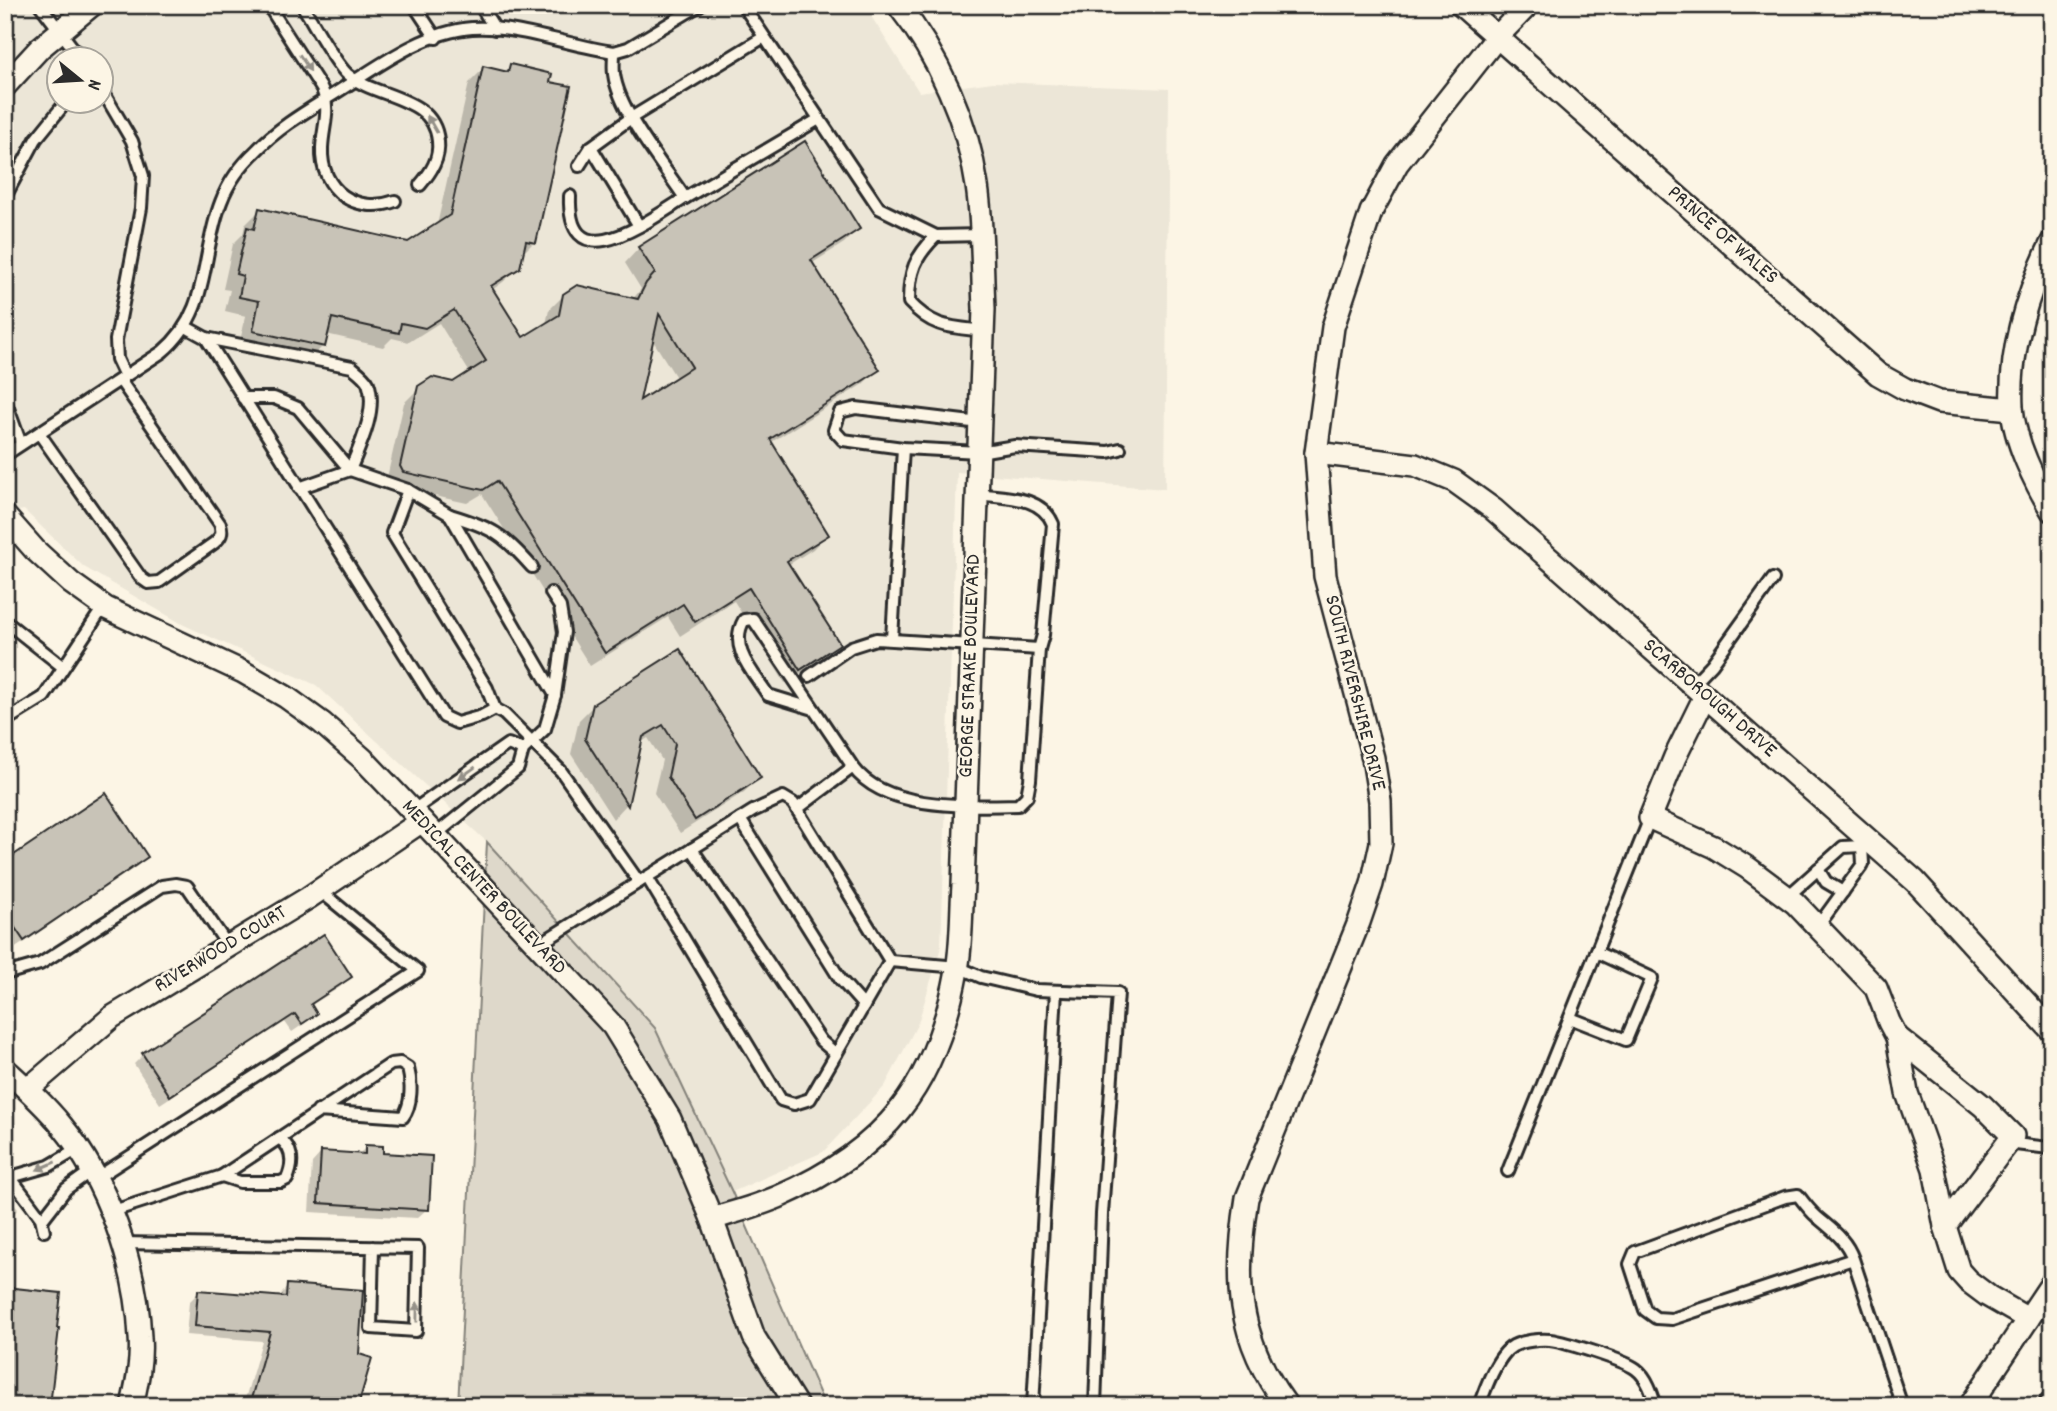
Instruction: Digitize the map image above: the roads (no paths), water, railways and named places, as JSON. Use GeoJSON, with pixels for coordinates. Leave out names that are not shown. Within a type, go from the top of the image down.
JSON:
{"type":"FeatureCollection","features":[{"type":"Feature","properties":{"kind":"street"},"geometry":{"type":"LineString","coordinates":[[5,86],[40,48],[92,5]]}},
{"type":"Feature","properties":{"kind":"street","name":"GEORGE STRAKE BOULEVARD"},"geometry":{"type":"LineString","coordinates":[[712,1219],[775,1199],[815,1180],[859,1153],[886,1128],[915,1091],[933,1058],[947,1016],[958,967],[984,331],[981,235],[978,187],[968,141],[931,52],[898,5]]}},
{"type":"Feature","properties":{"kind":"street","name":"PRINCE OF WALES"},"geometry":{"type":"LineString","coordinates":[[1461,5],[1878,374],[1905,389],[1939,402],[2012,409]]}},
{"type":"Feature","properties":{"kind":"street","name":"SOUTH RIVERSHIRE DRIVE"},"geometry":{"type":"LineString","coordinates":[[1287,1406],[1254,1352],[1244,1315],[1239,1278],[1247,1198],[1359,922],[1372,884],[1381,844],[1380,802],[1373,758],[1325,576],[1316,453],[1333,327],[1371,212],[1397,164],[1497,37],[1528,5]]}},
{"type":"Feature","properties":{"kind":"street"},"geometry":{"type":"LineString","coordinates":[[2052,242],[2022,318],[2014,360],[2012,409],[2024,453],[2052,511]]}},
{"type":"Feature","properties":{"kind":"street","name":"SCARBOROUGH DRIVE"},"geometry":{"type":"LineString","coordinates":[[1316,453],[1415,465],[1454,481],[1493,509],[1699,690],[1864,842],[1915,881],[2052,1031]]}},
{"type":"Feature","properties":{"kind":"street","name":"MEDICAL CENTER BOULEVARD"},"geometry":{"type":"LineString","coordinates":[[5,516],[44,559],[71,583],[104,606],[243,672],[323,723],[363,759],[613,1026],[670,1119],[712,1219],[754,1337],[797,1406]]}},
{"type":"Feature","properties":{"kind":"street"},"geometry":{"type":"LineString","coordinates":[[1699,690],[1650,818],[1714,847],[1787,897],[1876,988],[1897,1037],[1907,1094],[1934,1168],[1945,1226],[1959,1270],[1968,1282],[2028,1319]]}},
{"type":"Feature","properties":{"kind":"street","name":"RIVERWOOD COURT"},"geometry":{"type":"LineString","coordinates":[[28,1089],[112,1017],[319,890],[423,822]]}},
{"type":"Feature","properties":{"kind":"street"},"geometry":{"type":"LineString","coordinates":[[1897,1037],[1983,1106],[2013,1136],[1945,1226]]}},
{"type":"Feature","properties":{"kind":"street"},"geometry":{"type":"LineString","coordinates":[[5,1069],[28,1089],[62,1126],[78,1149],[93,1175],[122,1242],[134,1288],[141,1339],[138,1379],[132,1406]]}},
{"type":"Feature","properties":{"kind":"street"},"geometry":{"type":"LineString","coordinates":[[1970,1406],[2052,1283]]}},
{"type":"Feature","properties":{"kind":"lane"},"geometry":{"type":"LineString","coordinates":[[40,5],[72,46]]}},
{"type":"Feature","properties":{"kind":"lane"},"geometry":{"type":"LineString","coordinates":[[268,5],[327,99],[322,150],[326,173],[338,192],[350,202],[370,207],[395,201]]}},
{"type":"Feature","properties":{"kind":"lane"},"geometry":{"type":"LineString","coordinates":[[302,5],[346,73],[380,93],[417,107],[429,117],[437,129],[439,146],[433,169],[420,185]]}},
{"type":"Feature","properties":{"kind":"lane"},"geometry":{"type":"LineString","coordinates":[[414,5],[436,38]]}},
{"type":"Feature","properties":{"kind":"lane"},"geometry":{"type":"LineString","coordinates":[[480,5],[495,29]]}},
{"type":"Feature","properties":{"kind":"lane"},"geometry":{"type":"LineString","coordinates":[[5,455],[177,340],[196,304],[221,202],[234,177],[256,151],[281,128],[415,46],[436,38],[472,28],[495,29],[614,52],[628,48],[700,5]]}},
{"type":"Feature","properties":{"kind":"lane"},"geometry":{"type":"LineString","coordinates":[[743,5],[879,208],[936,236],[981,235]]}},
{"type":"Feature","properties":{"kind":"lane"},"geometry":{"type":"LineString","coordinates":[[579,166],[591,147],[631,118],[764,37]]}},
{"type":"Feature","properties":{"kind":"lane"},"geometry":{"type":"LineString","coordinates":[[614,52],[614,75],[631,118],[685,198]]}},
{"type":"Feature","properties":{"kind":"lane"},"geometry":{"type":"LineString","coordinates":[[39,432],[141,578],[148,583],[159,582],[219,538],[222,530],[220,524],[122,378],[117,359],[116,340],[141,208],[143,176],[132,141],[116,114]]}},
{"type":"Feature","properties":{"kind":"lane"},"geometry":{"type":"LineString","coordinates":[[5,197],[36,139],[55,116]]}},
{"type":"Feature","properties":{"kind":"lane"},"geometry":{"type":"LineString","coordinates":[[570,196],[570,213],[574,228],[584,239],[595,242],[611,239],[639,226],[818,119]]}},
{"type":"Feature","properties":{"kind":"lane"},"geometry":{"type":"LineString","coordinates":[[591,147],[639,226]]}},
{"type":"Feature","properties":{"kind":"lane"},"geometry":{"type":"LineString","coordinates":[[936,236],[920,252],[909,278],[909,302],[921,315],[940,326],[984,331]]}},
{"type":"Feature","properties":{"kind":"lane"},"geometry":{"type":"LineString","coordinates":[[186,327],[206,338],[352,367],[368,380],[371,398],[367,429],[350,470],[299,488]]}},
{"type":"Feature","properties":{"kind":"lane"},"geometry":{"type":"LineString","coordinates":[[206,338],[444,717],[457,723],[495,709]]}},
{"type":"Feature","properties":{"kind":"lane"},"geometry":{"type":"LineString","coordinates":[[243,398],[274,398],[298,408],[350,470],[408,490],[450,515],[480,524],[508,539],[532,567]]}},
{"type":"Feature","properties":{"kind":"lane"},"geometry":{"type":"LineString","coordinates":[[5,400],[21,444]]}},
{"type":"Feature","properties":{"kind":"lane"},"geometry":{"type":"LineString","coordinates":[[980,423],[856,408],[840,412],[834,430],[843,440],[903,448],[979,453],[1015,446],[1108,452],[1120,449]]}},
{"type":"Feature","properties":{"kind":"lane"},"geometry":{"type":"LineString","coordinates":[[892,639],[903,448]]}},
{"type":"Feature","properties":{"kind":"lane"},"geometry":{"type":"LineString","coordinates":[[408,490],[392,533],[486,688],[495,709],[504,714],[561,771],[643,880],[781,1100],[794,1104],[810,1099],[890,961]]}},
{"type":"Feature","properties":{"kind":"lane"},"geometry":{"type":"LineString","coordinates":[[814,709],[768,695],[738,650],[737,632],[744,620],[753,619],[862,779],[903,798],[966,806],[1018,805],[1027,796],[1053,524],[1048,512],[1034,502],[977,494]]}},
{"type":"Feature","properties":{"kind":"lane"},"geometry":{"type":"LineString","coordinates":[[450,515],[555,695]]}},
{"type":"Feature","properties":{"kind":"lane"},"geometry":{"type":"LineString","coordinates":[[1699,690],[1726,643],[1773,579]]}},
{"type":"Feature","properties":{"kind":"lane"},"geometry":{"type":"LineString","coordinates":[[423,822],[518,768],[523,750],[545,729],[555,695],[564,632],[560,607],[551,593]]}},
{"type":"Feature","properties":{"kind":"lane"},"geometry":{"type":"LineString","coordinates":[[5,721],[44,697],[104,606]]}},
{"type":"Feature","properties":{"kind":"lane"},"geometry":{"type":"LineString","coordinates":[[5,621],[63,667]]}},
{"type":"Feature","properties":{"kind":"lane"},"geometry":{"type":"LineString","coordinates":[[809,676],[851,648],[876,639],[1039,649]]}},
{"type":"Feature","properties":{"kind":"lane"},"geometry":{"type":"LineString","coordinates":[[423,822],[508,744],[523,750]]}},
{"type":"Feature","properties":{"kind":"lane"},"geometry":{"type":"LineString","coordinates":[[797,809],[853,767]]}},
{"type":"Feature","properties":{"kind":"lane"},"geometry":{"type":"LineString","coordinates":[[538,945],[740,819],[783,797],[797,809],[890,961]]}},
{"type":"Feature","properties":{"kind":"lane"},"geometry":{"type":"LineString","coordinates":[[1508,1171],[1650,818]]}},
{"type":"Feature","properties":{"kind":"lane"},"geometry":{"type":"LineString","coordinates":[[740,819],[840,979],[864,1006]]}},
{"type":"Feature","properties":{"kind":"lane"},"geometry":{"type":"LineString","coordinates":[[1787,897],[1843,847],[1864,842],[1863,864],[1818,926]]}},
{"type":"Feature","properties":{"kind":"lane"},"geometry":{"type":"LineString","coordinates":[[692,849],[821,1041],[836,1054]]}},
{"type":"Feature","properties":{"kind":"lane"},"geometry":{"type":"LineString","coordinates":[[1818,869],[1830,886],[1843,892]]}},
{"type":"Feature","properties":{"kind":"lane"},"geometry":{"type":"LineString","coordinates":[[5,974],[40,964],[162,886],[176,884],[187,886],[228,946]]}},
{"type":"Feature","properties":{"kind":"lane"},"geometry":{"type":"LineString","coordinates":[[78,1149],[49,1166],[8,1173],[43,1225],[66,1189],[93,1175],[418,971],[319,890]]}},
{"type":"Feature","properties":{"kind":"lane"},"geometry":{"type":"LineString","coordinates":[[1570,1018],[1626,1041],[1652,978],[1596,952]]}},
{"type":"Feature","properties":{"kind":"lane"},"geometry":{"type":"LineString","coordinates":[[890,961],[958,967],[981,977],[1036,990],[1118,993],[1102,1214],[1095,1406]]}},
{"type":"Feature","properties":{"kind":"lane"},"geometry":{"type":"LineString","coordinates":[[1033,1406],[1056,991]]}},
{"type":"Feature","properties":{"kind":"lane"},"geometry":{"type":"LineString","coordinates":[[110,1212],[222,1176],[318,1111],[391,1064],[400,1063],[408,1068],[411,1077],[409,1109],[403,1116],[391,1118],[318,1111]]}},
{"type":"Feature","properties":{"kind":"lane"},"geometry":{"type":"LineString","coordinates":[[222,1176],[240,1182],[281,1182],[287,1179],[290,1173],[291,1151],[288,1144],[279,1138]]}},
{"type":"Feature","properties":{"kind":"lane"},"geometry":{"type":"LineString","coordinates":[[2007,1143],[2049,1148],[2052,1145]]}},
{"type":"Feature","properties":{"kind":"lane"},"geometry":{"type":"LineString","coordinates":[[1853,1259],[1672,1319],[1656,1318],[1645,1310],[1630,1264],[1635,1252],[1785,1197],[1798,1195],[1815,1216],[1840,1235],[1853,1259],[1902,1406]]}},
{"type":"Feature","properties":{"kind":"lane"},"geometry":{"type":"LineString","coordinates":[[122,1242],[373,1247],[418,1248],[416,1331],[371,1328],[373,1247]]}},
{"type":"Feature","properties":{"kind":"lane"},"geometry":{"type":"LineString","coordinates":[[1479,1406],[1502,1354],[1522,1343],[1550,1340],[1624,1362],[1638,1370],[1651,1389],[1656,1406]]}},
{"type":"Feature","properties":{"kind":"lane"},"geometry":{"type":"LineString","coordinates":[[2043,1406],[2052,1393]]}}]}
